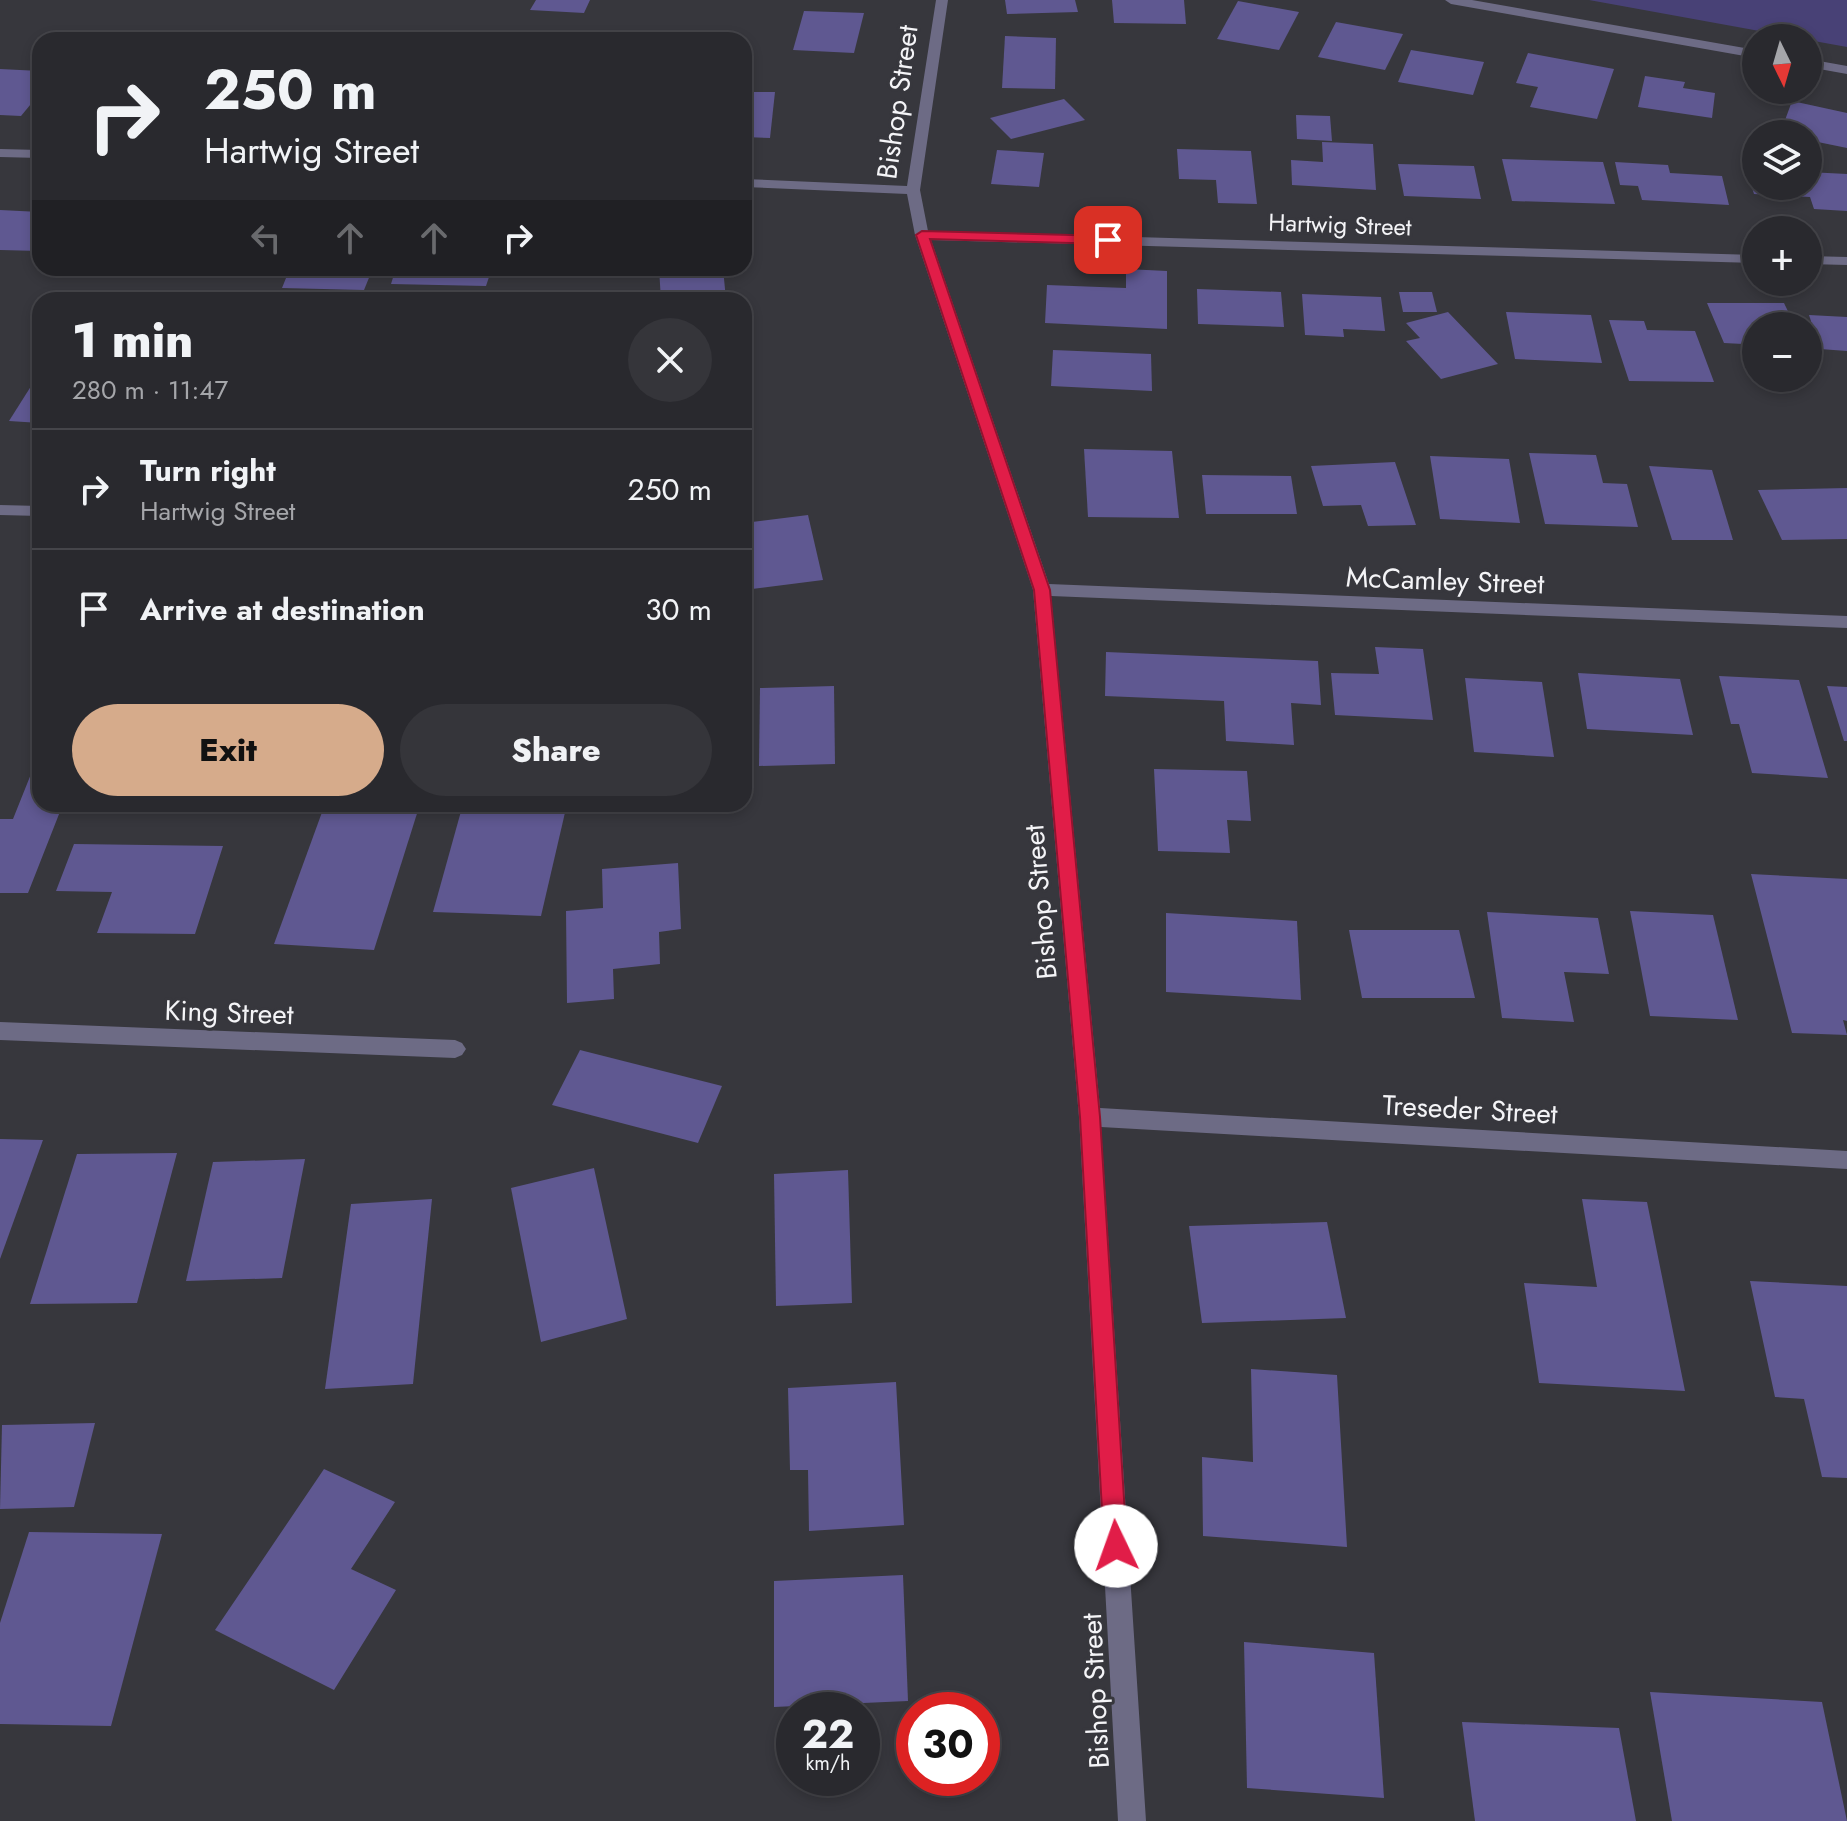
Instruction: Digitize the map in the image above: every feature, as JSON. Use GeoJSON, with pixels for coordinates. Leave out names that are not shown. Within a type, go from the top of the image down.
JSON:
{"type":"FeatureCollection","features":[{"type":"Feature","properties":{"kind":"street","name":"Bishop Street"},"geometry":{"type":"LineString","coordinates":[[942,0],[913,190],[922,235],[1042,590],[1090,1117],[1132,1821]]}},
{"type":"Feature","properties":{"kind":"street"},"geometry":{"type":"LineString","coordinates":[[1451,0],[1742,52]]}},
{"type":"Feature","properties":{"kind":"street"},"geometry":{"type":"LineString","coordinates":[[1822,66],[1847,70]]}},
{"type":"Feature","properties":{"kind":"street"},"geometry":{"type":"LineString","coordinates":[[0,153],[32,154]]}},
{"type":"Feature","properties":{"kind":"street"},"geometry":{"type":"LineString","coordinates":[[752,183],[913,190]]}},
{"type":"Feature","properties":{"kind":"street","name":"Hartwig Street"},"geometry":{"type":"LineString","coordinates":[[922,235],[1742,259]]}},
{"type":"Feature","properties":{"kind":"street"},"geometry":{"type":"LineString","coordinates":[[1822,260],[1847,261]]}},
{"type":"Feature","properties":{"kind":"street"},"geometry":{"type":"LineString","coordinates":[[0,510],[32,511]]}},
{"type":"Feature","properties":{"kind":"street","name":"McCamley Street"},"geometry":{"type":"LineString","coordinates":[[1042,590],[1847,622]]}},
{"type":"Feature","properties":{"kind":"street","name":"King Street"},"geometry":{"type":"LineString","coordinates":[[0,1031],[455,1049]]}},
{"type":"Feature","properties":{"kind":"street","name":"Treseder Street"},"geometry":{"type":"LineString","coordinates":[[1090,1117],[1847,1160]]}},
{"type":"Feature","properties":{"kind":"shaded area"},"geometry":{"type":"Polygon","coordinates":[[[1589,0],[1847,0],[1847,47],[1822,42],[1822,24],[1742,24],[1742,28],[1589,0]]]}},
{"type":"Feature","properties":{"kind":"building"},"geometry":{"type":"Polygon","coordinates":[[[536,0],[590,0],[584,13],[530,10],[536,0]]]}},
{"type":"Feature","properties":{"kind":"building"},"geometry":{"type":"Polygon","coordinates":[[[1005,0],[1075,0],[1078,12],[1007,14],[1005,0]]]}},
{"type":"Feature","properties":{"kind":"building"},"geometry":{"type":"Polygon","coordinates":[[[1112,0],[1184,0],[1186,24],[1114,23],[1112,0]]]}},
{"type":"Feature","properties":{"kind":"building"},"geometry":{"type":"Polygon","coordinates":[[[1238,1],[1299,12],[1279,50],[1217,39],[1238,1]]]}},
{"type":"Feature","properties":{"kind":"building"},"geometry":{"type":"Polygon","coordinates":[[[804,11],[864,13],[854,53],[793,50],[804,11]]]}},
{"type":"Feature","properties":{"kind":"building"},"geometry":{"type":"Polygon","coordinates":[[[1336,22],[1403,34],[1385,70],[1318,57],[1336,22]]]}},
{"type":"Feature","properties":{"kind":"building"},"geometry":{"type":"Polygon","coordinates":[[[1005,36],[1056,38],[1055,89],[1002,88],[1005,36]]]}},
{"type":"Feature","properties":{"kind":"building"},"geometry":{"type":"Polygon","coordinates":[[[1411,50],[1484,62],[1473,95],[1398,82],[1411,50]]]}},
{"type":"Feature","properties":{"kind":"building"},"geometry":{"type":"Polygon","coordinates":[[[1528,53],[1614,69],[1597,119],[1530,107],[1538,87],[1516,83],[1528,53]]]}},
{"type":"Feature","properties":{"kind":"building"},"geometry":{"type":"Polygon","coordinates":[[[0,69],[32,71],[32,103],[21,116],[0,115],[0,69]]]}},
{"type":"Feature","properties":{"kind":"building"},"geometry":{"type":"Polygon","coordinates":[[[1645,76],[1685,82],[1683,88],[1715,93],[1712,118],[1638,107],[1645,76]]]}},
{"type":"Feature","properties":{"kind":"building"},"geometry":{"type":"Polygon","coordinates":[[[752,92],[775,92],[770,138],[752,137],[752,92]]]}},
{"type":"Feature","properties":{"kind":"building"},"geometry":{"type":"Polygon","coordinates":[[[1064,99],[1085,120],[1011,139],[990,118],[1064,99]]]}},
{"type":"Feature","properties":{"kind":"building"},"geometry":{"type":"Polygon","coordinates":[[[1791,104],[1847,113],[1847,148],[1822,143],[1822,120],[1785,120],[1791,104]]]}},
{"type":"Feature","properties":{"kind":"building"},"geometry":{"type":"Polygon","coordinates":[[[1296,115],[1330,116],[1332,141],[1297,139],[1296,115]]]}},
{"type":"Feature","properties":{"kind":"building"},"geometry":{"type":"Polygon","coordinates":[[[1322,142],[1373,144],[1376,190],[1292,185],[1291,160],[1323,162],[1322,142]]]}},
{"type":"Feature","properties":{"kind":"building"},"geometry":{"type":"Polygon","coordinates":[[[1177,149],[1251,151],[1257,204],[1218,203],[1216,180],[1179,179],[1177,149]]]}},
{"type":"Feature","properties":{"kind":"building"},"geometry":{"type":"Polygon","coordinates":[[[997,150],[1044,153],[1039,187],[991,184],[997,150]]]}},
{"type":"Feature","properties":{"kind":"building"},"geometry":{"type":"Polygon","coordinates":[[[1502,159],[1603,162],[1615,204],[1512,201],[1502,159]]]}},
{"type":"Feature","properties":{"kind":"building"},"geometry":{"type":"Polygon","coordinates":[[[1615,162],[1668,165],[1670,173],[1722,176],[1729,205],[1642,200],[1638,186],[1620,185],[1615,162]]]}},
{"type":"Feature","properties":{"kind":"building"},"geometry":{"type":"Polygon","coordinates":[[[1398,164],[1474,166],[1481,199],[1404,196],[1398,164]]]}},
{"type":"Feature","properties":{"kind":"building"},"geometry":{"type":"Polygon","coordinates":[[[1822,173],[1847,174],[1847,211],[1814,209],[1811,200],[1822,200],[1822,173]]]}},
{"type":"Feature","properties":{"kind":"building"},"geometry":{"type":"Polygon","coordinates":[[[0,210],[32,212],[32,251],[0,250],[0,210]]]}},
{"type":"Feature","properties":{"kind":"building"},"geometry":{"type":"Polygon","coordinates":[[[1126,269],[1167,271],[1167,329],[1045,323],[1047,285],[1126,288],[1126,269]]]}},
{"type":"Feature","properties":{"kind":"building"},"geometry":{"type":"Polygon","coordinates":[[[287,276],[370,276],[364,290],[282,288],[287,276]]]}},
{"type":"Feature","properties":{"kind":"building"},"geometry":{"type":"Polygon","coordinates":[[[394,276],[489,276],[486,286],[391,284],[394,276]]]}},
{"type":"Feature","properties":{"kind":"building"},"geometry":{"type":"Polygon","coordinates":[[[660,276],[724,276],[725,292],[660,292],[660,276]]]}},
{"type":"Feature","properties":{"kind":"building"},"geometry":{"type":"Polygon","coordinates":[[[1197,289],[1281,292],[1284,327],[1198,324],[1197,289]]]}},
{"type":"Feature","properties":{"kind":"building"},"geometry":{"type":"Polygon","coordinates":[[[1399,292],[1432,292],[1437,312],[1403,312],[1399,292]]]}},
{"type":"Feature","properties":{"kind":"building"},"geometry":{"type":"Polygon","coordinates":[[[1302,294],[1381,297],[1385,331],[1343,329],[1344,337],[1305,335],[1302,294]]]}},
{"type":"Feature","properties":{"kind":"building"},"geometry":{"type":"Polygon","coordinates":[[[1707,303],[1784,303],[1788,312],[1742,312],[1742,344],[1724,343],[1707,303]]]}},
{"type":"Feature","properties":{"kind":"building"},"geometry":{"type":"Polygon","coordinates":[[[1448,312],[1498,364],[1441,379],[1406,341],[1420,338],[1406,323],[1448,312]]]}},
{"type":"Feature","properties":{"kind":"building"},"geometry":{"type":"Polygon","coordinates":[[[1506,312],[1591,315],[1602,363],[1515,359],[1506,312]]]}},
{"type":"Feature","properties":{"kind":"building"},"geometry":{"type":"Polygon","coordinates":[[[1822,316],[1847,317],[1847,351],[1822,349],[1822,316]]]}},
{"type":"Feature","properties":{"kind":"building"},"geometry":{"type":"Polygon","coordinates":[[[1609,320],[1644,321],[1647,330],[1695,331],[1714,382],[1629,381],[1609,320]]]}},
{"type":"Feature","properties":{"kind":"building"},"geometry":{"type":"Polygon","coordinates":[[[1053,350],[1151,354],[1152,391],[1051,386],[1053,350]]]}},
{"type":"Feature","properties":{"kind":"building"},"geometry":{"type":"Polygon","coordinates":[[[32,385],[32,422],[9,421],[32,385]]]}},
{"type":"Feature","properties":{"kind":"building"},"geometry":{"type":"Polygon","coordinates":[[[1084,449],[1172,451],[1179,518],[1088,517],[1084,449]]]}},
{"type":"Feature","properties":{"kind":"building"},"geometry":{"type":"Polygon","coordinates":[[[1529,453],[1596,455],[1603,483],[1627,484],[1638,527],[1545,524],[1529,453]]]}},
{"type":"Feature","properties":{"kind":"building"},"geometry":{"type":"Polygon","coordinates":[[[1430,456],[1509,459],[1520,523],[1440,519],[1430,456]]]}},
{"type":"Feature","properties":{"kind":"building"},"geometry":{"type":"Polygon","coordinates":[[[1395,462],[1416,525],[1368,526],[1361,505],[1323,506],[1311,466],[1395,462]]]}},
{"type":"Feature","properties":{"kind":"building"},"geometry":{"type":"Polygon","coordinates":[[[1649,466],[1712,470],[1733,540],[1672,540],[1649,466]]]}},
{"type":"Feature","properties":{"kind":"building"},"geometry":{"type":"Polygon","coordinates":[[[1202,475],[1291,476],[1297,514],[1206,514],[1202,475]]]}},
{"type":"Feature","properties":{"kind":"building"},"geometry":{"type":"Polygon","coordinates":[[[1847,488],[1847,539],[1782,540],[1758,490],[1847,488]]]}},
{"type":"Feature","properties":{"kind":"building"},"geometry":{"type":"Polygon","coordinates":[[[808,515],[823,580],[752,589],[752,522],[808,515]]]}},
{"type":"Feature","properties":{"kind":"building"},"geometry":{"type":"Polygon","coordinates":[[[1375,647],[1423,649],[1433,720],[1335,715],[1331,673],[1379,674],[1375,647]]]}},
{"type":"Feature","properties":{"kind":"building"},"geometry":{"type":"Polygon","coordinates":[[[1106,652],[1318,661],[1321,705],[1291,703],[1294,745],[1226,741],[1224,701],[1105,696],[1106,652]]]}},
{"type":"Feature","properties":{"kind":"building"},"geometry":{"type":"Polygon","coordinates":[[[1578,673],[1680,679],[1693,735],[1587,729],[1578,673]]]}},
{"type":"Feature","properties":{"kind":"building"},"geometry":{"type":"Polygon","coordinates":[[[1719,676],[1799,680],[1828,778],[1752,773],[1739,724],[1731,724],[1719,676]]]}},
{"type":"Feature","properties":{"kind":"building"},"geometry":{"type":"Polygon","coordinates":[[[1465,678],[1542,682],[1554,757],[1474,752],[1465,678]]]}},
{"type":"Feature","properties":{"kind":"building"},"geometry":{"type":"Polygon","coordinates":[[[834,686],[835,764],[759,766],[760,688],[834,686]]]}},
{"type":"Feature","properties":{"kind":"building"},"geometry":{"type":"Polygon","coordinates":[[[1827,686],[1847,687],[1847,741],[1844,741],[1827,686]]]}},
{"type":"Feature","properties":{"kind":"building"},"geometry":{"type":"Polygon","coordinates":[[[1154,769],[1247,771],[1251,821],[1227,820],[1230,853],[1158,851],[1154,769]]]}},
{"type":"Feature","properties":{"kind":"building"},"geometry":{"type":"Polygon","coordinates":[[[32,772],[32,812],[60,812],[28,893],[0,893],[0,819],[13,819],[32,772]]]}},
{"type":"Feature","properties":{"kind":"building"},"geometry":{"type":"Polygon","coordinates":[[[322,812],[417,812],[374,950],[274,944],[322,812]]]}},
{"type":"Feature","properties":{"kind":"building"},"geometry":{"type":"Polygon","coordinates":[[[461,812],[565,812],[541,916],[433,912],[461,812]]]}},
{"type":"Feature","properties":{"kind":"building"},"geometry":{"type":"Polygon","coordinates":[[[74,844],[223,846],[195,934],[97,933],[112,892],[56,891],[74,844]]]}},
{"type":"Feature","properties":{"kind":"building"},"geometry":{"type":"Polygon","coordinates":[[[678,863],[681,929],[659,932],[660,964],[613,969],[614,999],[567,1003],[566,911],[603,908],[602,869],[678,863]]]}},
{"type":"Feature","properties":{"kind":"building"},"geometry":{"type":"Polygon","coordinates":[[[1751,874],[1847,879],[1847,1021],[1843,1020],[1847,1035],[1792,1033],[1751,874]]]}},
{"type":"Feature","properties":{"kind":"building"},"geometry":{"type":"Polygon","coordinates":[[[1630,911],[1713,915],[1738,1020],[1650,1016],[1630,911]]]}},
{"type":"Feature","properties":{"kind":"building"},"geometry":{"type":"Polygon","coordinates":[[[1487,912],[1598,918],[1609,974],[1564,972],[1574,1022],[1502,1018],[1487,912]]]}},
{"type":"Feature","properties":{"kind":"building"},"geometry":{"type":"Polygon","coordinates":[[[1166,913],[1297,921],[1301,1000],[1166,992],[1166,913]]]}},
{"type":"Feature","properties":{"kind":"building"},"geometry":{"type":"Polygon","coordinates":[[[1349,930],[1459,930],[1475,998],[1362,998],[1349,930]]]}},
{"type":"Feature","properties":{"kind":"building"},"geometry":{"type":"Polygon","coordinates":[[[580,1050],[722,1086],[698,1143],[552,1105],[580,1050]]]}},
{"type":"Feature","properties":{"kind":"building"},"geometry":{"type":"Polygon","coordinates":[[[0,1139],[43,1140],[0,1259],[0,1139]]]}},
{"type":"Feature","properties":{"kind":"building"},"geometry":{"type":"Polygon","coordinates":[[[177,1153],[137,1303],[30,1304],[77,1154],[177,1153]]]}},
{"type":"Feature","properties":{"kind":"building"},"geometry":{"type":"Polygon","coordinates":[[[305,1159],[282,1278],[186,1281],[213,1162],[305,1159]]]}},
{"type":"Feature","properties":{"kind":"building"},"geometry":{"type":"Polygon","coordinates":[[[594,1168],[627,1319],[541,1342],[511,1188],[594,1168]]]}},
{"type":"Feature","properties":{"kind":"building"},"geometry":{"type":"Polygon","coordinates":[[[848,1170],[852,1303],[776,1306],[774,1174],[848,1170]]]}},
{"type":"Feature","properties":{"kind":"building"},"geometry":{"type":"Polygon","coordinates":[[[432,1199],[413,1384],[325,1389],[351,1204],[432,1199]]]}},
{"type":"Feature","properties":{"kind":"building"},"geometry":{"type":"Polygon","coordinates":[[[1582,1199],[1647,1202],[1685,1391],[1539,1383],[1524,1283],[1597,1287],[1582,1199]]]}},
{"type":"Feature","properties":{"kind":"building"},"geometry":{"type":"Polygon","coordinates":[[[1327,1222],[1346,1318],[1202,1323],[1189,1226],[1327,1222]]]}},
{"type":"Feature","properties":{"kind":"building"},"geometry":{"type":"Polygon","coordinates":[[[1750,1281],[1847,1286],[1847,1478],[1822,1477],[1804,1399],[1775,1397],[1750,1281]]]}},
{"type":"Feature","properties":{"kind":"building"},"geometry":{"type":"Polygon","coordinates":[[[1251,1369],[1337,1375],[1347,1547],[1203,1536],[1202,1457],[1253,1462],[1251,1369]]]}},
{"type":"Feature","properties":{"kind":"building"},"geometry":{"type":"Polygon","coordinates":[[[896,1382],[904,1525],[809,1531],[808,1470],[790,1470],[788,1388],[896,1382]]]}},
{"type":"Feature","properties":{"kind":"building"},"geometry":{"type":"Polygon","coordinates":[[[95,1423],[74,1507],[0,1509],[2,1425],[95,1423]]]}},
{"type":"Feature","properties":{"kind":"building"},"geometry":{"type":"Polygon","coordinates":[[[324,1469],[395,1502],[351,1569],[396,1590],[334,1690],[215,1630],[324,1469]]]}},
{"type":"Feature","properties":{"kind":"building"},"geometry":{"type":"Polygon","coordinates":[[[29,1532],[162,1534],[111,1726],[0,1724],[0,1623],[29,1532]]]}},
{"type":"Feature","properties":{"kind":"building"},"geometry":{"type":"Polygon","coordinates":[[[903,1575],[908,1692],[896,1692],[896,1702],[880,1702],[880,1692],[776,1692],[774,1707],[774,1581],[903,1575]]]}},
{"type":"Feature","properties":{"kind":"building"},"geometry":{"type":"Polygon","coordinates":[[[1244,1642],[1374,1653],[1384,1798],[1247,1788],[1244,1642]]]}},
{"type":"Feature","properties":{"kind":"building"},"geometry":{"type":"Polygon","coordinates":[[[1650,1692],[1822,1702],[1847,1821],[1672,1821],[1650,1692]]]}},
{"type":"Feature","properties":{"kind":"building"},"geometry":{"type":"Polygon","coordinates":[[[1462,1722],[1619,1728],[1636,1821],[1475,1821],[1462,1722]]]}},
{"type":"Feature","properties":{"kind":"route"},"geometry":{"type":"LineString","coordinates":[[1108,240],[922,235],[1042,590],[1090,1117],[1116,1546]]}}]}
